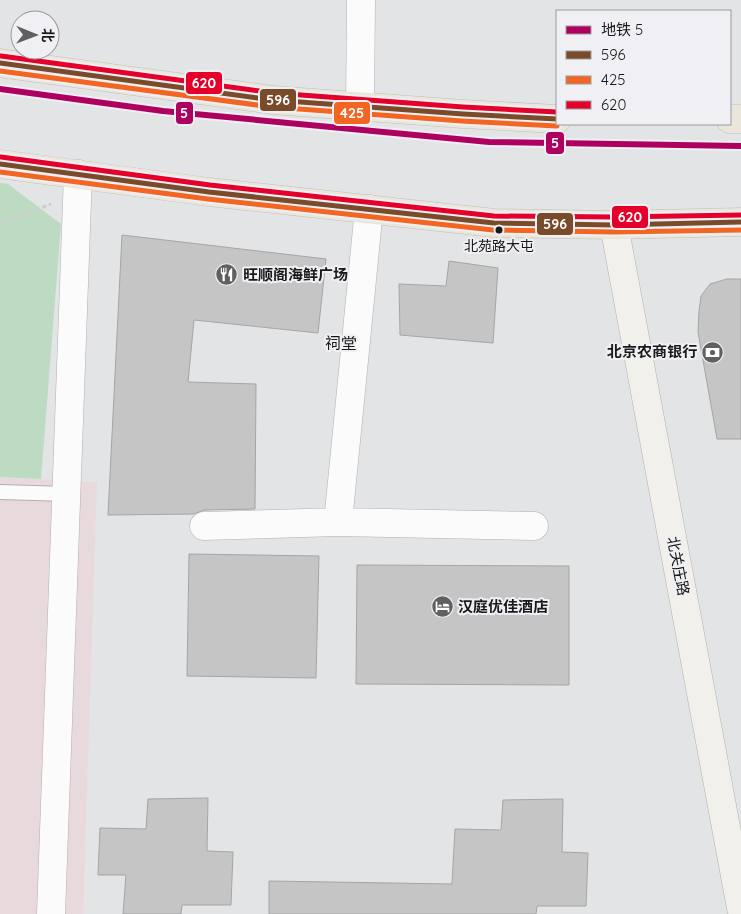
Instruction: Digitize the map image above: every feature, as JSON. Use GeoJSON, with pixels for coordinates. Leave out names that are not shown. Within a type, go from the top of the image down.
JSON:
{"type":"FeatureCollection","features":[{"type":"Feature","properties":{"kind":"main road"},"geometry":{"type":"LineString","coordinates":[[0,63],[273,100],[556,119]]}},
{"type":"Feature","properties":{"kind":"main road"},"geometry":{"type":"LineString","coordinates":[[0,164],[78,187],[208,192],[494,223],[614,225],[741,222]]}},
{"type":"Feature","properties":{"kind":"street"},"geometry":{"type":"LineString","coordinates":[[360,107],[361,0]]}},
{"type":"Feature","properties":{"kind":"street"},"geometry":{"type":"LineString","coordinates":[[51,914],[78,187]]}},
{"type":"Feature","properties":{"kind":"street"},"geometry":{"type":"LineString","coordinates":[[338,522],[369,209]]}},
{"type":"Feature","properties":{"kind":"street","name":"北关庄路"},"geometry":{"type":"LineString","coordinates":[[614,225],[741,908]]}},
{"type":"Feature","properties":{"kind":"street"},"geometry":{"type":"LineString","coordinates":[[204,526],[338,522],[534,526]]}},
{"type":"Feature","properties":{"kind":"lane"},"geometry":{"type":"LineString","coordinates":[[0,492],[66,494]]}},
{"type":"Feature","properties":{"kind":"path"},"geometry":{"type":"LineString","coordinates":[[0,224],[62,199],[78,187]]}},
{"type":"Feature","properties":{"kind":"shaded area"},"geometry":{"type":"Polygon","coordinates":[[[0,477],[97,482],[83,914],[0,914],[0,477]]]}},
{"type":"Feature","properties":{"kind":"green space"},"geometry":{"type":"Polygon","coordinates":[[[0,183],[8,184],[61,224],[41,479],[0,477],[0,183]]]}},
{"type":"Feature","properties":{"kind":"building"},"geometry":{"type":"Polygon","coordinates":[[[122,235],[326,259],[318,333],[194,320],[188,382],[256,384],[255,509],[204,510],[194,514],[108,515],[122,235]]]}},
{"type":"Feature","properties":{"kind":"building"},"geometry":{"type":"Polygon","coordinates":[[[449,261],[498,268],[493,343],[400,335],[399,284],[446,286],[449,261]]]}},
{"type":"Feature","properties":{"kind":"building"},"geometry":{"type":"Polygon","coordinates":[[[727,279],[741,279],[741,439],[717,439],[698,332],[701,296],[710,284],[727,279]]]}},
{"type":"Feature","properties":{"kind":"building"},"geometry":{"type":"Polygon","coordinates":[[[189,554],[319,556],[316,678],[187,676],[189,554]]]}},
{"type":"Feature","properties":{"kind":"building"},"geometry":{"type":"Polygon","coordinates":[[[357,565],[569,566],[569,685],[356,684],[357,565]]]}},
{"type":"Feature","properties":{"kind":"building"},"geometry":{"type":"Polygon","coordinates":[[[208,798],[207,851],[233,852],[231,905],[182,905],[181,914],[123,914],[126,875],[98,875],[100,828],[146,829],[148,799],[208,798]]]}},
{"type":"Feature","properties":{"kind":"building"},"geometry":{"type":"Polygon","coordinates":[[[563,799],[562,852],[588,853],[586,906],[537,906],[536,914],[269,914],[269,881],[452,884],[455,829],[501,830],[503,800],[563,799]]]}},
{"type":"Feature","properties":{"kind":"metro line","name":"5"},"geometry":{"type":"LineString","coordinates":[[0,89],[163,111],[489,142],[741,146]]}},
{"type":"Feature","properties":{"kind":"transit line","name":"620"},"geometry":{"type":"LineString","coordinates":[[1,56],[274,93],[556,112]]}},
{"type":"Feature","properties":{"kind":"transit line","name":"596"},"geometry":{"type":"LineString","coordinates":[[0,63],[273,100],[556,119]]}},
{"type":"Feature","properties":{"kind":"transit line","name":"425"},"geometry":{"type":"LineString","coordinates":[[0,71],[272,107],[557,126]]}},
{"type":"Feature","properties":{"kind":"transit line","name":"620"},"geometry":{"type":"LineString","coordinates":[[1,157],[210,185],[494,216],[741,215]]}},
{"type":"Feature","properties":{"kind":"transit line","name":"596"},"geometry":{"type":"LineString","coordinates":[[0,164],[209,192],[494,223],[614,225],[741,222]]}},
{"type":"Feature","properties":{"kind":"transit line","name":"425"},"geometry":{"type":"LineString","coordinates":[[0,172],[208,199],[493,230],[614,232],[741,230]]}},
{"type":"Feature","properties":{"kind":"place","name":"北苑路大屯"},"geometry":{"type":"Point","coordinates":[499,230]}},
{"type":"Feature","properties":{"kind":"place","name":"旺顺阁海鲜广场"},"geometry":{"type":"Point","coordinates":[227,275]}},
{"type":"Feature","properties":{"kind":"place","name":"北京农商银行"},"geometry":{"type":"Point","coordinates":[713,352]}},
{"type":"Feature","properties":{"kind":"place","name":"汉庭优佳酒店"},"geometry":{"type":"Point","coordinates":[442,607]}},
{"type":"Feature","properties":{"kind":"district","name":"祠堂"},"geometry":{"type":"Point","coordinates":[341,343]}}]}
